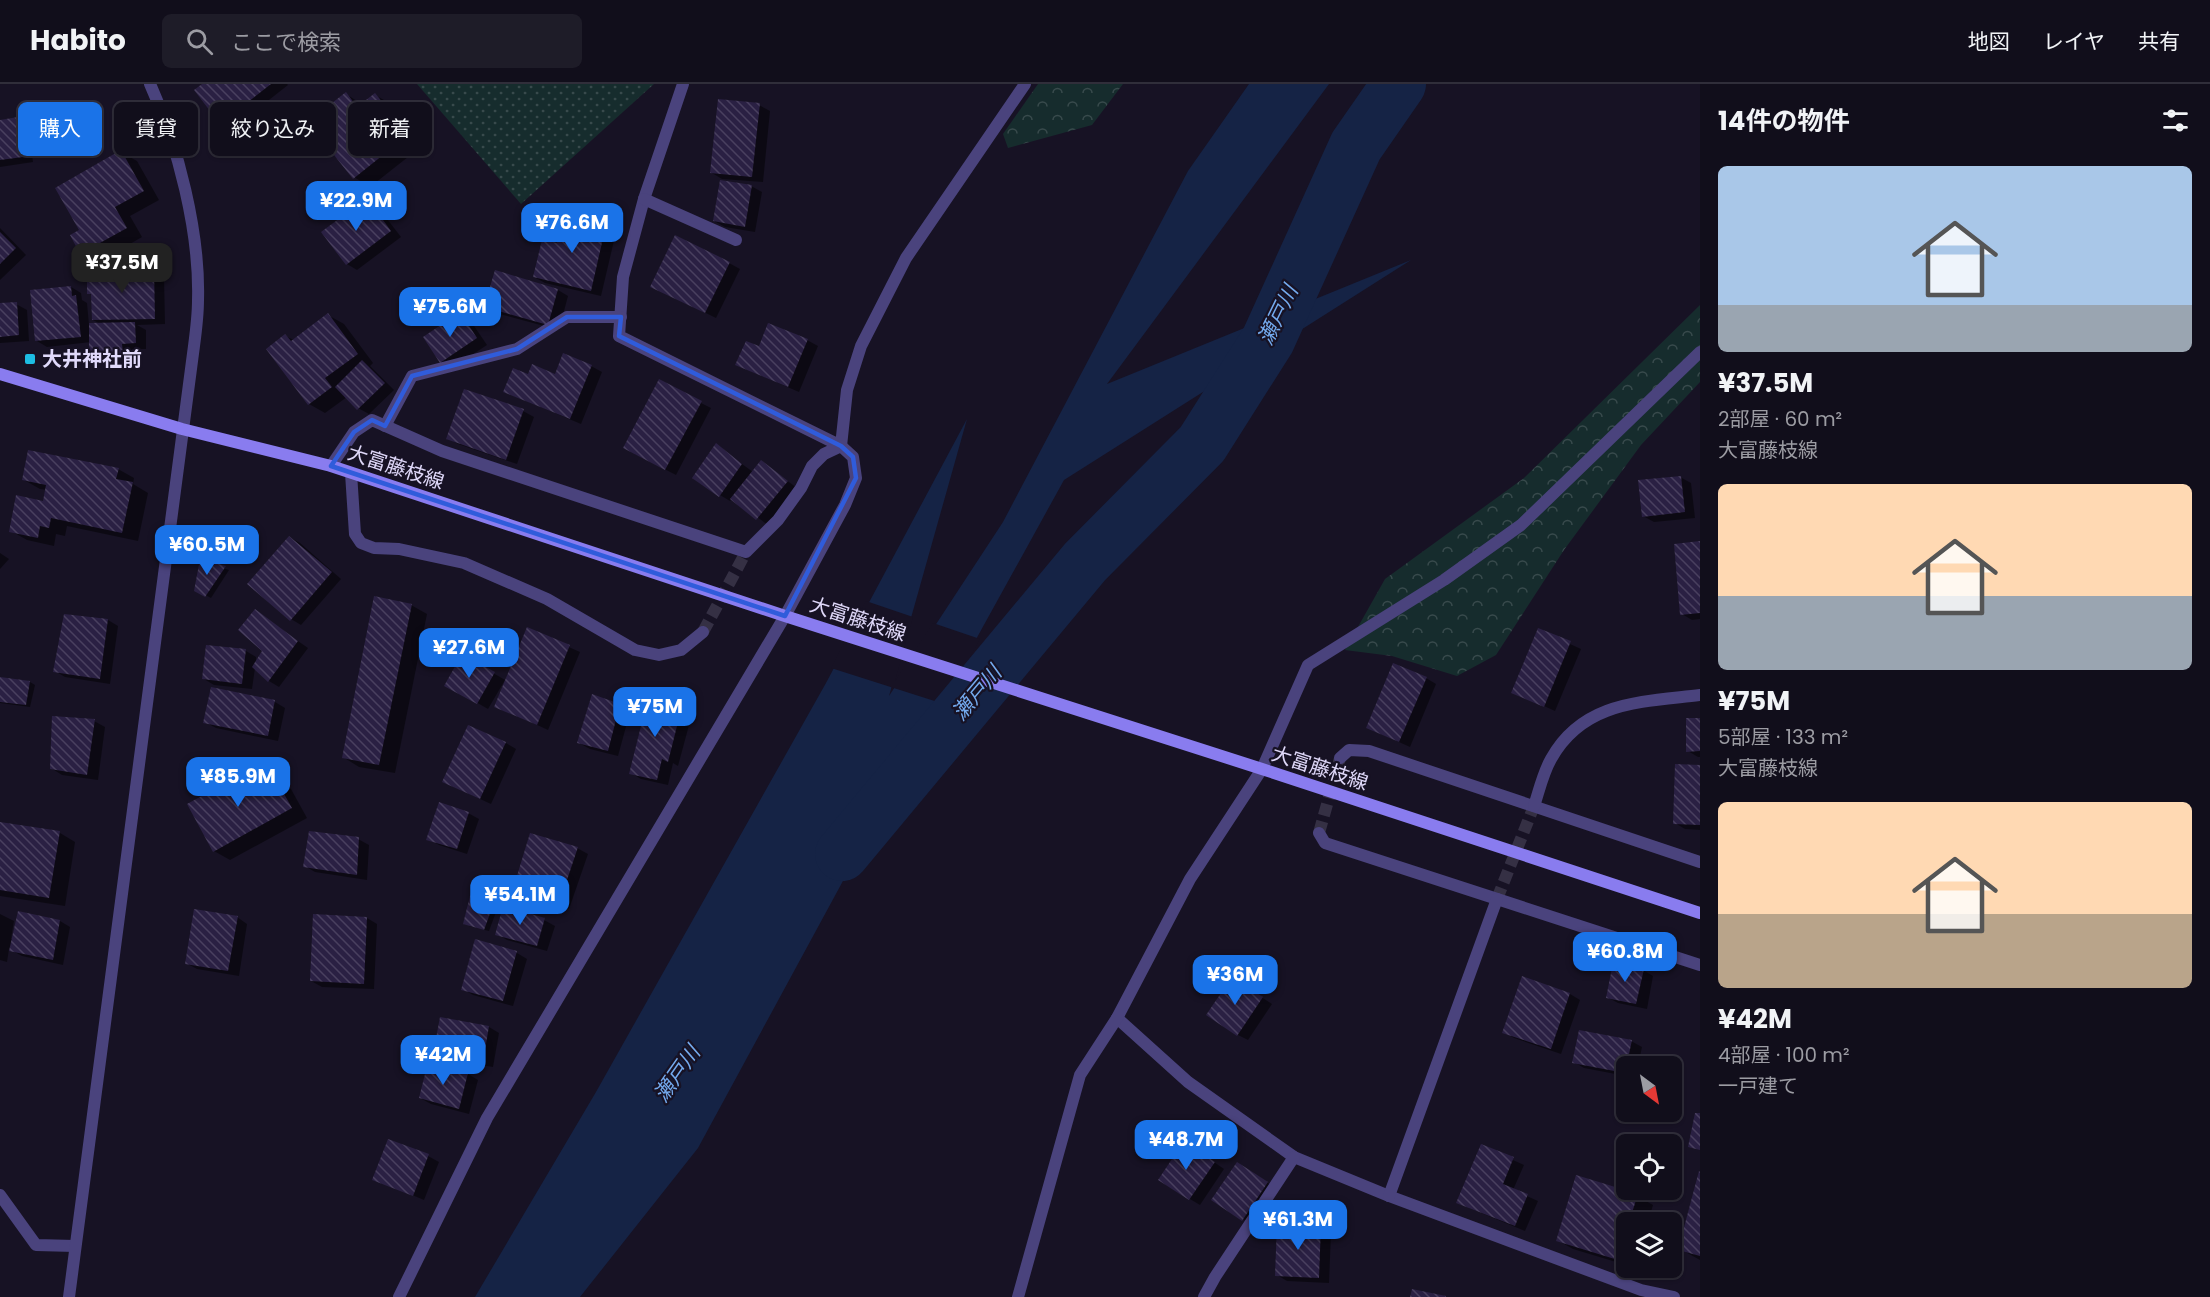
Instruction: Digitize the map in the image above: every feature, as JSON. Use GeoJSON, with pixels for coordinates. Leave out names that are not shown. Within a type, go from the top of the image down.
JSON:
{"type":"FeatureCollection","features":[{"type":"Feature","properties":{"kind":"main road","name":"大富藤枝線"},"geometry":{"type":"LineString","coordinates":[[0,374],[182,429],[331,466],[1700,913]]}},
{"type":"Feature","properties":{"kind":"street"},"geometry":{"type":"LineString","coordinates":[[69,1297],[194,346],[198,298],[195,240],[183,178],[159,103],[150,84]]}},
{"type":"Feature","properties":{"kind":"street"},"geometry":{"type":"LineString","coordinates":[[399,1297],[487,1118],[785,616],[845,505],[856,478],[853,457],[841,446],[619,336],[623,277],[644,199],[683,84]]}},
{"type":"Feature","properties":{"kind":"street"},"geometry":{"type":"LineString","coordinates":[[841,446],[847,390],[861,346],[906,258],[1025,84]]}},
{"type":"Feature","properties":{"kind":"street"},"geometry":{"type":"LineString","coordinates":[[644,199],[736,240]]}},
{"type":"Feature","properties":{"kind":"street"},"geometry":{"type":"LineString","coordinates":[[385,426],[412,376],[517,349],[567,317],[621,317]]}},
{"type":"Feature","properties":{"kind":"street"},"geometry":{"type":"LineString","coordinates":[[1018,1297],[1080,1075],[1117,1018],[1190,879],[1262,769],[1308,665],[1444,580],[1521,525],[1700,352]]}},
{"type":"Feature","properties":{"kind":"street"},"geometry":{"type":"LineString","coordinates":[[331,466],[354,432],[372,420],[442,451],[746,552],[778,520],[801,489],[812,466],[824,454],[841,446]]}},
{"type":"Feature","properties":{"kind":"street"},"geometry":{"type":"LineString","coordinates":[[351,473],[355,534],[361,543],[374,548],[399,549],[464,563],[547,599],[635,650],[659,656],[681,650],[703,632]]}},
{"type":"Feature","properties":{"kind":"street"},"geometry":{"type":"LineString","coordinates":[[1534,806],[1550,760],[1568,735],[1589,718],[1625,704],[1700,695]]}},
{"type":"Feature","properties":{"kind":"street"},"geometry":{"type":"LineString","coordinates":[[1340,758],[1349,750],[1369,751],[1700,862]]}},
{"type":"Feature","properties":{"kind":"street"},"geometry":{"type":"LineString","coordinates":[[1319,833],[1325,843],[1700,965]]}},
{"type":"Feature","properties":{"kind":"street"},"geometry":{"type":"LineString","coordinates":[[1389,1196],[1497,899]]}},
{"type":"Feature","properties":{"kind":"street"},"geometry":{"type":"LineString","coordinates":[[1117,1018],[1188,1082],[1294,1157],[1389,1196],[1641,1290],[1674,1297]]}},
{"type":"Feature","properties":{"kind":"street"},"geometry":{"type":"LineString","coordinates":[[1204,1297],[1294,1157]]}},
{"type":"Feature","properties":{"kind":"street"},"geometry":{"type":"LineString","coordinates":[[0,1195],[36,1245],[75,1246]]}},
{"type":"Feature","properties":{"kind":"highlighted area"},"geometry":{"type":"Polygon","coordinates":[[[567,317],[621,317],[619,336],[841,446],[853,457],[856,478],[785,616],[331,466],[354,432],[372,420],[385,426],[412,376],[517,349],[567,317]]]}},
{"type":"Feature","properties":{"kind":"green space"},"geometry":{"type":"Polygon","coordinates":[[[417,84],[654,84],[521,204],[417,84]]]}},
{"type":"Feature","properties":{"kind":"green space"},"geometry":{"type":"Polygon","coordinates":[[[1038,84],[1123,84],[1092,125],[1008,148],[1003,134],[1038,84]]]}},
{"type":"Feature","properties":{"kind":"green space"},"geometry":{"type":"Polygon","coordinates":[[[1700,305],[1700,382],[1641,445],[1564,550],[1496,655],[1457,676],[1392,656],[1345,650],[1385,579],[1524,478],[1700,305]]]}},
{"type":"Feature","properties":{"kind":"water"},"geometry":{"type":"Polygon","coordinates":[[[1249,84],[1329,84],[1107,384],[1411,260],[1064,480],[698,1148],[580,1297],[475,1297],[596,1092],[826,683],[967,419],[889,696],[1003,522],[1188,171],[1249,84]]]}},
{"type":"Feature","properties":{"kind":"pier"},"geometry":{"type":"Polygon","coordinates":[[[866,601],[913,617],[895,681],[933,623],[980,639],[944,704],[831,668],[866,601]]]}},
{"type":"Feature","properties":{"kind":"building"},"geometry":{"type":"Polygon","coordinates":[[[202,84],[271,84],[248,102],[210,102],[210,111],[194,90],[202,84]]]}},
{"type":"Feature","properties":{"kind":"building"},"geometry":{"type":"Polygon","coordinates":[[[346,92],[353,102],[348,102],[348,156],[382,156],[353,179],[335,156],[336,102],[333,102],[346,92]]]}},
{"type":"Feature","properties":{"kind":"building"},"geometry":{"type":"Polygon","coordinates":[[[375,93],[382,102],[363,102],[375,93]]]}},
{"type":"Feature","properties":{"kind":"building"},"geometry":{"type":"Polygon","coordinates":[[[718,99],[760,103],[752,177],[710,173],[718,99]]]}},
{"type":"Feature","properties":{"kind":"building"},"geometry":{"type":"Polygon","coordinates":[[[18,117],[18,156],[23,157],[0,160],[0,120],[18,117]]]}},
{"type":"Feature","properties":{"kind":"building"},"geometry":{"type":"Polygon","coordinates":[[[114,154],[114,156],[124,156],[144,191],[115,207],[127,228],[80,254],[70,235],[79,230],[55,188],[114,154]]]}},
{"type":"Feature","properties":{"kind":"building"},"geometry":{"type":"Polygon","coordinates":[[[720,180],[752,185],[745,227],[713,221],[720,180]]]}},
{"type":"Feature","properties":{"kind":"building"},"geometry":{"type":"Polygon","coordinates":[[[367,198],[391,231],[346,265],[321,232],[367,198]]]}},
{"type":"Feature","properties":{"kind":"building"},"geometry":{"type":"Polygon","coordinates":[[[564,215],[606,225],[591,291],[533,277],[542,240],[557,243],[564,215]]]}},
{"type":"Feature","properties":{"kind":"building"},"geometry":{"type":"Polygon","coordinates":[[[0,232],[16,248],[0,264],[0,232]]]}},
{"type":"Feature","properties":{"kind":"building"},"geometry":{"type":"Polygon","coordinates":[[[675,235],[730,262],[705,313],[650,287],[675,235]]]}},
{"type":"Feature","properties":{"kind":"building"},"geometry":{"type":"Polygon","coordinates":[[[154,269],[155,319],[92,320],[91,294],[87,294],[87,271],[154,269]]]}},
{"type":"Feature","properties":{"kind":"building"},"geometry":{"type":"Polygon","coordinates":[[[495,270],[558,289],[548,325],[484,307],[495,270]]]}},
{"type":"Feature","properties":{"kind":"building"},"geometry":{"type":"Polygon","coordinates":[[[71,286],[72,296],[76,295],[81,337],[35,341],[30,290],[71,286]]]}},
{"type":"Feature","properties":{"kind":"building"},"geometry":{"type":"Polygon","coordinates":[[[17,302],[19,335],[0,337],[0,303],[17,302]]]}},
{"type":"Feature","properties":{"kind":"building"},"geometry":{"type":"Polygon","coordinates":[[[460,312],[477,338],[440,363],[423,337],[460,312]]]}},
{"type":"Feature","properties":{"kind":"building"},"geometry":{"type":"Polygon","coordinates":[[[328,313],[358,354],[325,378],[332,387],[308,405],[266,349],[285,334],[291,341],[328,313]]]}},
{"type":"Feature","properties":{"kind":"building"},"geometry":{"type":"Polygon","coordinates":[[[135,322],[136,343],[122,344],[123,353],[89,354],[89,323],[135,322]]]}},
{"type":"Feature","properties":{"kind":"building"},"geometry":{"type":"Polygon","coordinates":[[[768,323],[808,339],[788,387],[735,365],[746,341],[759,346],[768,323]]]}},
{"type":"Feature","properties":{"kind":"building"},"geometry":{"type":"Polygon","coordinates":[[[563,353],[592,365],[570,419],[503,392],[513,368],[528,374],[532,364],[555,374],[563,353]]]}},
{"type":"Feature","properties":{"kind":"building"},"geometry":{"type":"Polygon","coordinates":[[[362,360],[385,383],[357,410],[335,387],[362,360]]]}},
{"type":"Feature","properties":{"kind":"building"},"geometry":{"type":"Polygon","coordinates":[[[659,379],[702,401],[665,470],[623,448],[659,379]]]}},
{"type":"Feature","properties":{"kind":"building"},"geometry":{"type":"Polygon","coordinates":[[[464,389],[524,409],[506,460],[446,439],[464,389]]]}},
{"type":"Feature","properties":{"kind":"building"},"geometry":{"type":"Polygon","coordinates":[[[716,443],[742,464],[719,497],[692,478],[716,443]]]}},
{"type":"Feature","properties":{"kind":"building"},"geometry":{"type":"Polygon","coordinates":[[[28,450],[119,468],[116,479],[133,482],[122,533],[51,518],[49,528],[40,526],[38,538],[9,532],[16,495],[43,501],[46,485],[22,480],[28,450]]]}},
{"type":"Feature","properties":{"kind":"building"},"geometry":{"type":"Polygon","coordinates":[[[761,460],[788,481],[756,520],[730,499],[761,460]]]}},
{"type":"Feature","properties":{"kind":"building"},"geometry":{"type":"Polygon","coordinates":[[[1681,476],[1685,512],[1642,517],[1638,480],[1681,476]]]}},
{"type":"Feature","properties":{"kind":"building"},"geometry":{"type":"Polygon","coordinates":[[[289,536],[332,572],[290,621],[247,584],[289,536]]]}},
{"type":"Feature","properties":{"kind":"building"},"geometry":{"type":"Polygon","coordinates":[[[1700,541],[1700,613],[1680,615],[1674,544],[1700,541]]]}},
{"type":"Feature","properties":{"kind":"building"},"geometry":{"type":"Polygon","coordinates":[[[200,559],[226,566],[205,597],[194,591],[200,559]]]}},
{"type":"Feature","properties":{"kind":"building"},"geometry":{"type":"Polygon","coordinates":[[[374,596],[412,604],[379,765],[342,758],[374,596]]]}},
{"type":"Feature","properties":{"kind":"building"},"geometry":{"type":"Polygon","coordinates":[[[255,609],[298,641],[268,682],[252,667],[262,651],[238,630],[255,609]]]}},
{"type":"Feature","properties":{"kind":"building"},"geometry":{"type":"Polygon","coordinates":[[[64,614],[108,619],[100,679],[53,672],[64,614]]]}},
{"type":"Feature","properties":{"kind":"building"},"geometry":{"type":"Polygon","coordinates":[[[527,627],[570,645],[537,725],[494,707],[527,627]]]}},
{"type":"Feature","properties":{"kind":"building"},"geometry":{"type":"Polygon","coordinates":[[[1538,628],[1571,641],[1544,707],[1511,693],[1538,628]]]}},
{"type":"Feature","properties":{"kind":"building"},"geometry":{"type":"Polygon","coordinates":[[[206,645],[246,649],[242,684],[202,679],[206,645]]]}},
{"type":"Feature","properties":{"kind":"building"},"geometry":{"type":"Polygon","coordinates":[[[462,654],[495,672],[477,704],[444,686],[462,654]]]}},
{"type":"Feature","properties":{"kind":"building"},"geometry":{"type":"Polygon","coordinates":[[[1393,663],[1427,677],[1399,742],[1366,728],[1393,663]]]}},
{"type":"Feature","properties":{"kind":"building"},"geometry":{"type":"Polygon","coordinates":[[[0,677],[30,681],[26,705],[0,702],[0,677]]]}},
{"type":"Feature","properties":{"kind":"building"},"geometry":{"type":"Polygon","coordinates":[[[211,687],[275,700],[268,736],[203,723],[211,687]]]}},
{"type":"Feature","properties":{"kind":"building"},"geometry":{"type":"Polygon","coordinates":[[[592,694],[620,704],[608,751],[577,743],[592,694]]]}},
{"type":"Feature","properties":{"kind":"building"},"geometry":{"type":"Polygon","coordinates":[[[648,698],[682,706],[668,762],[662,759],[657,780],[629,774],[648,698]]]}},
{"type":"Feature","properties":{"kind":"building"},"geometry":{"type":"Polygon","coordinates":[[[52,716],[95,719],[87,775],[50,769],[52,716]]]}},
{"type":"Feature","properties":{"kind":"building"},"geometry":{"type":"Polygon","coordinates":[[[1686,718],[1700,718],[1700,751],[1686,752],[1686,718]]]}},
{"type":"Feature","properties":{"kind":"building"},"geometry":{"type":"Polygon","coordinates":[[[468,725],[506,742],[480,799],[442,782],[468,725]]]}},
{"type":"Feature","properties":{"kind":"building"},"geometry":{"type":"Polygon","coordinates":[[[1675,764],[1700,765],[1700,825],[1673,824],[1675,764]]]}},
{"type":"Feature","properties":{"kind":"building"},"geometry":{"type":"Polygon","coordinates":[[[257,766],[267,783],[275,778],[292,808],[213,852],[187,804],[257,766]]]}},
{"type":"Feature","properties":{"kind":"building"},"geometry":{"type":"Polygon","coordinates":[[[439,802],[469,812],[457,849],[426,840],[439,802]]]}},
{"type":"Feature","properties":{"kind":"building"},"geometry":{"type":"Polygon","coordinates":[[[0,822],[60,831],[49,898],[0,890],[0,822]]]}},
{"type":"Feature","properties":{"kind":"building"},"geometry":{"type":"Polygon","coordinates":[[[309,831],[359,837],[357,875],[303,867],[309,831]]]}},
{"type":"Feature","properties":{"kind":"building"},"geometry":{"type":"Polygon","coordinates":[[[530,833],[578,847],[559,904],[513,889],[530,833]]]}},
{"type":"Feature","properties":{"kind":"building"},"geometry":{"type":"Polygon","coordinates":[[[471,892],[495,900],[484,930],[463,924],[471,892]]]}},
{"type":"Feature","properties":{"kind":"building"},"geometry":{"type":"Polygon","coordinates":[[[503,906],[545,918],[537,946],[495,935],[503,906]]]}},
{"type":"Feature","properties":{"kind":"building"},"geometry":{"type":"Polygon","coordinates":[[[194,909],[238,916],[228,971],[185,964],[194,909]]]}},
{"type":"Feature","properties":{"kind":"building"},"geometry":{"type":"Polygon","coordinates":[[[18,911],[60,920],[53,960],[9,951],[18,911]]]}},
{"type":"Feature","properties":{"kind":"building"},"geometry":{"type":"Polygon","coordinates":[[[313,914],[367,917],[364,984],[310,981],[313,914]]]}},
{"type":"Feature","properties":{"kind":"building"},"geometry":{"type":"Polygon","coordinates":[[[475,939],[517,951],[503,1001],[461,990],[475,939]]]}},
{"type":"Feature","properties":{"kind":"building"},"geometry":{"type":"Polygon","coordinates":[[[1613,963],[1644,969],[1636,1004],[1606,998],[1613,963]]]}},
{"type":"Feature","properties":{"kind":"building"},"geometry":{"type":"Polygon","coordinates":[[[1522,976],[1570,993],[1551,1049],[1502,1033],[1522,976]]]}},
{"type":"Feature","properties":{"kind":"building"},"geometry":{"type":"Polygon","coordinates":[[[1232,977],[1263,997],[1237,1036],[1206,1015],[1232,977]]]}},
{"type":"Feature","properties":{"kind":"building"},"geometry":{"type":"Polygon","coordinates":[[[440,1017],[489,1026],[483,1062],[433,1054],[440,1017]]]}},
{"type":"Feature","properties":{"kind":"building"},"geometry":{"type":"Polygon","coordinates":[[[1579,1030],[1632,1040],[1629,1056],[1616,1056],[1616,1071],[1572,1063],[1579,1030]]]}},
{"type":"Feature","properties":{"kind":"building"},"geometry":{"type":"Polygon","coordinates":[[[428,1062],[468,1073],[459,1109],[419,1098],[428,1062]]]}},
{"type":"Feature","properties":{"kind":"building"},"geometry":{"type":"Polygon","coordinates":[[[1695,1113],[1700,1113],[1700,1150],[1688,1147],[1695,1113]]]}},
{"type":"Feature","properties":{"kind":"building"},"geometry":{"type":"Polygon","coordinates":[[[388,1139],[429,1154],[413,1196],[372,1180],[388,1139]]]}},
{"type":"Feature","properties":{"kind":"building"},"geometry":{"type":"Polygon","coordinates":[[[1184,1141],[1215,1162],[1189,1200],[1158,1180],[1184,1141]]]}},
{"type":"Feature","properties":{"kind":"building"},"geometry":{"type":"Polygon","coordinates":[[[1481,1144],[1514,1157],[1503,1184],[1528,1194],[1515,1226],[1456,1203],[1481,1144]]]}},
{"type":"Feature","properties":{"kind":"building"},"geometry":{"type":"Polygon","coordinates":[[[1237,1162],[1268,1182],[1242,1221],[1211,1200],[1237,1162]]]}},
{"type":"Feature","properties":{"kind":"building"},"geometry":{"type":"Polygon","coordinates":[[[1699,1171],[1700,1256],[1682,1251],[1682,1235],[1699,1171]]]}},
{"type":"Feature","properties":{"kind":"building"},"geometry":{"type":"Polygon","coordinates":[[[1576,1175],[1616,1187],[1616,1200],[1636,1200],[1632,1212],[1616,1212],[1616,1259],[1556,1241],[1576,1175]]]}},
{"type":"Feature","properties":{"kind":"building"},"geometry":{"type":"Polygon","coordinates":[[[1277,1224],[1321,1225],[1319,1278],[1275,1276],[1277,1224]]]}},
{"type":"Feature","properties":{"kind":"building"},"geometry":{"type":"Polygon","coordinates":[[[1412,1289],[1446,1296],[1446,1297],[1410,1297],[1412,1289]]]}},
{"type":"Feature","properties":{"kind":"waterway","name":"瀬戸川"},"geometry":{"type":"LineString","coordinates":[[842,854],[1085,562],[1202,444],[1268,340],[1356,146],[1399,84]]}},
{"type":"Feature","properties":{"kind":"tunnel"},"geometry":{"type":"LineString","coordinates":[[703,632],[746,552]]}},
{"type":"Feature","properties":{"kind":"tunnel"},"geometry":{"type":"LineString","coordinates":[[1319,833],[1340,758]]}},
{"type":"Feature","properties":{"kind":"tunnel"},"geometry":{"type":"LineString","coordinates":[[1497,899],[1534,806]]}},
{"type":"Feature","properties":{"kind":"place","name":"大井神社前"},"geometry":{"type":"Point","coordinates":[30,359]}}]}
